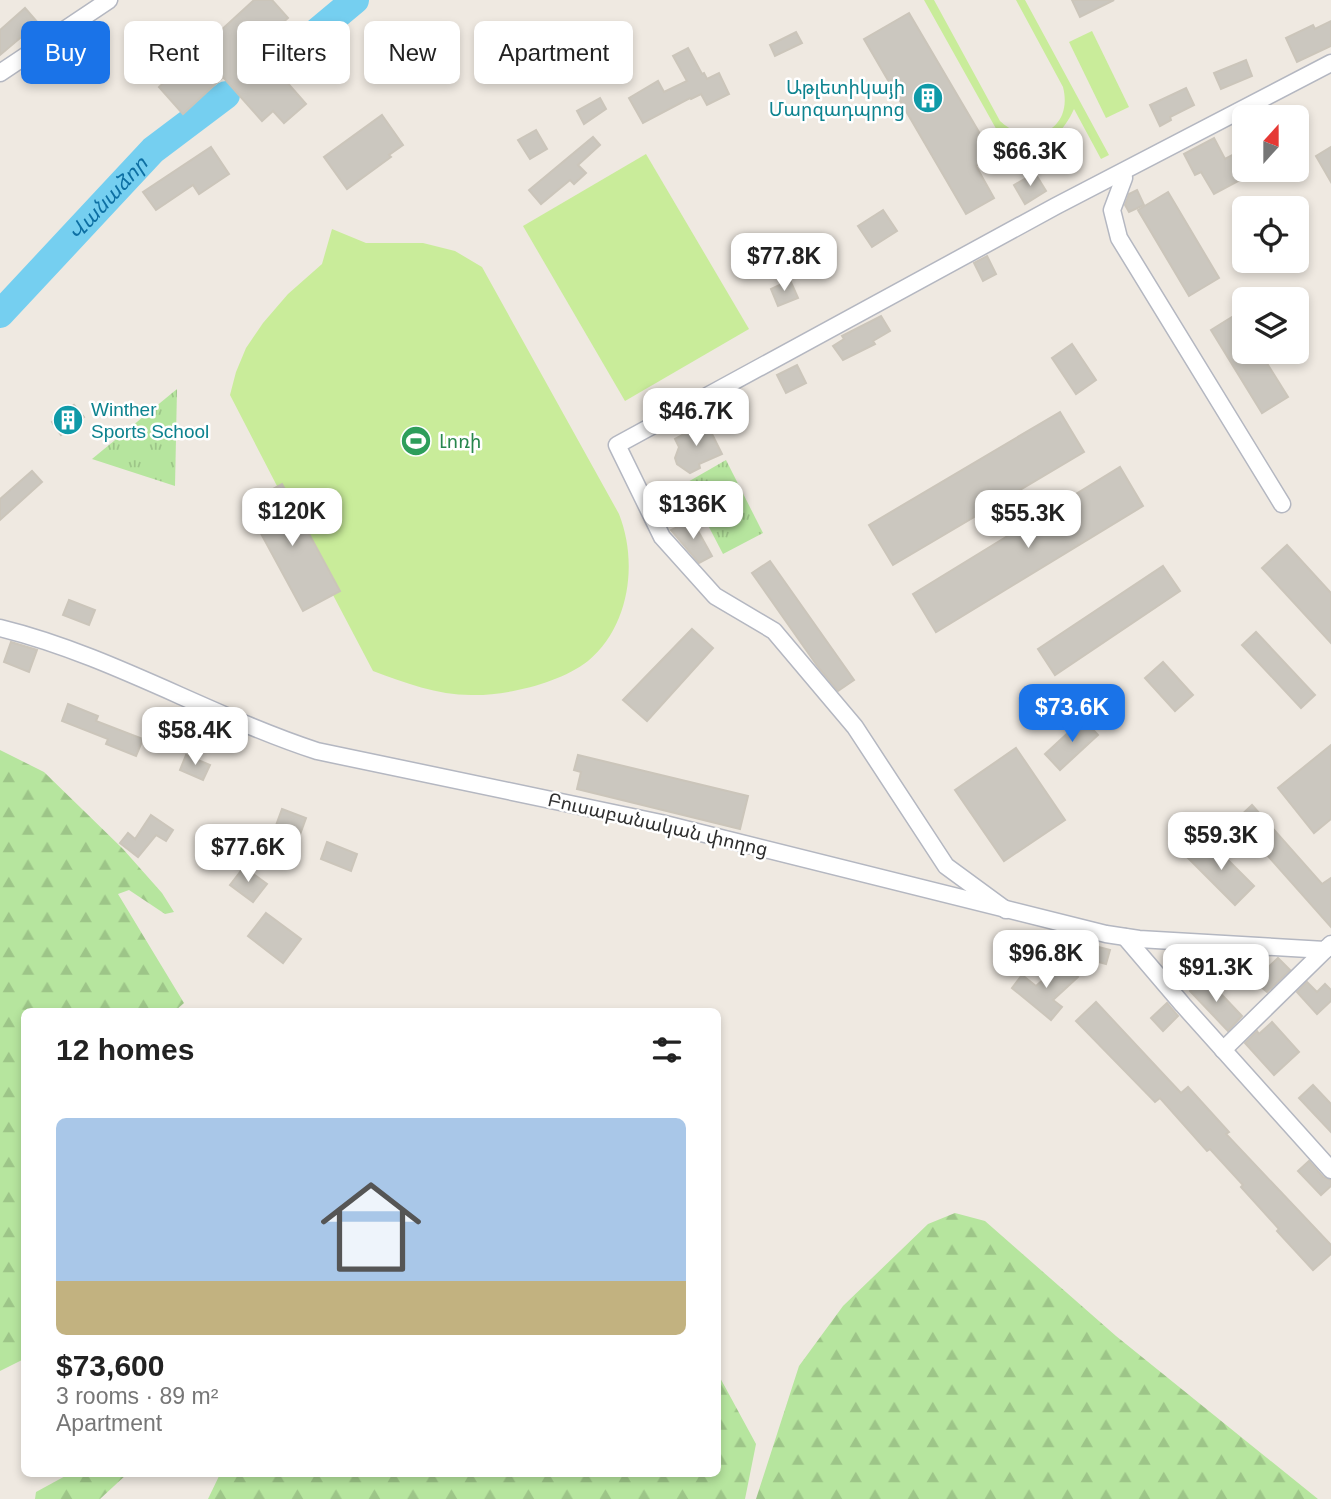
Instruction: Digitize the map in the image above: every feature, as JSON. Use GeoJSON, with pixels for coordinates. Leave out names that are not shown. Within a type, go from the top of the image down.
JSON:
{"type":"FeatureCollection","features":[{"type":"Feature","properties":{"kind":"street"},"geometry":{"type":"LineString","coordinates":[[0,73],[109,0]]}},
{"type":"Feature","properties":{"kind":"street"},"geometry":{"type":"LineString","coordinates":[[1006,910],[946,866],[855,727],[774,631],[715,596],[662,537],[617,445],[1056,206],[1331,63]]}},
{"type":"Feature","properties":{"kind":"street"},"geometry":{"type":"LineString","coordinates":[[1123,172],[1124,178],[1112,210],[1118,238],[1282,504]]}},
{"type":"Feature","properties":{"kind":"street","name":"Բուսաբանական փողոց"},"geometry":{"type":"LineString","coordinates":[[0,628],[84,656],[267,735],[317,751],[661,823],[1105,934],[1328,947]]}},
{"type":"Feature","properties":{"kind":"street"},"geometry":{"type":"LineString","coordinates":[[1125,937],[1331,1170]]}},
{"type":"Feature","properties":{"kind":"street"},"geometry":{"type":"LineString","coordinates":[[1223,1050],[1328,947]]}},
{"type":"Feature","properties":{"kind":"green space"},"geometry":{"type":"Polygon","coordinates":[[[924,0],[934,0],[1000,121],[1012,130],[1036,134],[1047,131],[1056,124],[1062,115],[1065,102],[1063,87],[1016,0],[1025,0],[1109,155],[1101,159],[1074,109],[1061,130],[1044,143],[1023,145],[999,134],[924,0]]]}},
{"type":"Feature","properties":{"kind":"green space"},"geometry":{"type":"Polygon","coordinates":[[[1092,31],[1129,107],[1106,118],[1069,42],[1092,31]]]}},
{"type":"Feature","properties":{"kind":"green space"},"geometry":{"type":"Polygon","coordinates":[[[646,154],[749,329],[625,401],[523,226],[646,154]]]}},
{"type":"Feature","properties":{"kind":"green space","name":"Լոռի"},"geometry":{"type":"Polygon","coordinates":[[[332,229],[366,243],[423,243],[455,251],[482,267],[619,514],[625,533],[629,572],[621,612],[602,647],[588,661],[563,676],[532,687],[471,695],[433,691],[373,671],[333,595],[303,611],[245,504],[277,486],[230,395],[236,372],[246,348],[263,323],[288,294],[322,264],[332,229]]]}},
{"type":"Feature","properties":{"kind":"green space"},"geometry":{"type":"Polygon","coordinates":[[[177,389],[175,486],[92,459],[177,389]]]}},
{"type":"Feature","properties":{"kind":"green space"},"geometry":{"type":"Polygon","coordinates":[[[726,460],[763,533],[723,554],[686,483],[726,460]]]}},
{"type":"Feature","properties":{"kind":"green space"},"geometry":{"type":"Polygon","coordinates":[[[0,750],[44,772],[123,849],[162,893],[174,912],[165,914],[129,890],[118,894],[184,1003],[178,1008],[21,1008],[21,1360],[0,1371],[0,750]]]}},
{"type":"Feature","properties":{"kind":"green space"},"geometry":{"type":"Polygon","coordinates":[[[955,1213],[985,1221],[1116,1336],[1318,1499],[756,1499],[799,1366],[843,1306],[928,1224],[955,1213]]]}},
{"type":"Feature","properties":{"kind":"green space"},"geometry":{"type":"Polygon","coordinates":[[[721,1380],[756,1444],[745,1499],[208,1499],[219,1477],[721,1477],[721,1380]]]}},
{"type":"Feature","properties":{"kind":"green space"},"geometry":{"type":"Polygon","coordinates":[[[64,1477],[124,1477],[100,1499],[35,1499],[36,1492],[64,1477]]]}},
{"type":"Feature","properties":{"kind":"building"},"geometry":{"type":"Polygon","coordinates":[[[254,0],[272,0],[288,18],[285,21],[237,21],[237,84],[288,84],[306,104],[284,123],[273,111],[262,121],[223,77],[223,28],[254,0]]]}},
{"type":"Feature","properties":{"kind":"building"},"geometry":{"type":"Polygon","coordinates":[[[1072,0],[1114,0],[1080,17],[1072,0]]]}},
{"type":"Feature","properties":{"kind":"building"},"geometry":{"type":"Polygon","coordinates":[[[25,8],[36,21],[21,21],[21,37],[0,55],[0,30],[25,8]]]}},
{"type":"Feature","properties":{"kind":"building","name":"Աթլետիկայի Մարզադպրոց"},"geometry":{"type":"Polygon","coordinates":[[[909,13],[993,156],[976,166],[994,198],[966,214],[864,39],[909,13]]]}},
{"type":"Feature","properties":{"kind":"building"},"geometry":{"type":"Polygon","coordinates":[[[1331,21],[1331,46],[1297,62],[1286,38],[1313,25],[1315,29],[1331,21]]]}},
{"type":"Feature","properties":{"kind":"building"},"geometry":{"type":"Polygon","coordinates":[[[796,32],[802,43],[775,56],[770,45],[796,32]]]}},
{"type":"Feature","properties":{"kind":"building"},"geometry":{"type":"Polygon","coordinates":[[[688,48],[702,74],[704,73],[707,79],[719,73],[729,94],[707,105],[701,94],[643,123],[629,98],[658,81],[664,92],[687,81],[673,56],[688,48]]]}},
{"type":"Feature","properties":{"kind":"building"},"geometry":{"type":"Polygon","coordinates":[[[1246,60],[1252,76],[1221,89],[1214,73],[1246,60]]]}},
{"type":"Feature","properties":{"kind":"building"},"geometry":{"type":"Polygon","coordinates":[[[162,84],[215,84],[183,114],[159,87],[162,84]]]}},
{"type":"Feature","properties":{"kind":"building"},"geometry":{"type":"Polygon","coordinates":[[[1186,88],[1194,105],[1170,117],[1171,120],[1160,126],[1150,105],[1186,88]]]}},
{"type":"Feature","properties":{"kind":"building"},"geometry":{"type":"Polygon","coordinates":[[[600,98],[606,109],[584,124],[577,111],[600,98]]]}},
{"type":"Feature","properties":{"kind":"building"},"geometry":{"type":"Polygon","coordinates":[[[382,115],[403,145],[347,189],[324,157],[382,115]]]}},
{"type":"Feature","properties":{"kind":"building"},"geometry":{"type":"Polygon","coordinates":[[[536,130],[547,149],[530,159],[518,140],[536,130]]]}},
{"type":"Feature","properties":{"kind":"building"},"geometry":{"type":"Polygon","coordinates":[[[593,137],[600,145],[578,165],[586,173],[574,184],[570,180],[541,204],[529,190],[593,137]]]}},
{"type":"Feature","properties":{"kind":"building"},"geometry":{"type":"Polygon","coordinates":[[[1214,138],[1225,159],[1232,155],[1232,182],[1236,182],[1214,194],[1201,172],[1195,175],[1184,154],[1214,138]]]}},
{"type":"Feature","properties":{"kind":"building"},"geometry":{"type":"Polygon","coordinates":[[[211,147],[229,174],[199,194],[193,185],[156,210],[143,192],[211,147]]]}},
{"type":"Feature","properties":{"kind":"building"},"geometry":{"type":"Polygon","coordinates":[[[1331,147],[1331,182],[1316,156],[1331,147]]]}},
{"type":"Feature","properties":{"kind":"building"},"geometry":{"type":"Polygon","coordinates":[[[1035,173],[1046,191],[1025,204],[1014,185],[1035,173]]]}},
{"type":"Feature","properties":{"kind":"building"},"geometry":{"type":"Polygon","coordinates":[[[1137,190],[1144,205],[1129,212],[1125,205],[1129,194],[1137,190]]]}},
{"type":"Feature","properties":{"kind":"building"},"geometry":{"type":"Polygon","coordinates":[[[1168,192],[1219,278],[1189,296],[1138,210],[1168,192]]]}},
{"type":"Feature","properties":{"kind":"building"},"geometry":{"type":"Polygon","coordinates":[[[883,210],[897,231],[872,247],[858,226],[883,210]]]}},
{"type":"Feature","properties":{"kind":"building"},"geometry":{"type":"Polygon","coordinates":[[[987,256],[996,274],[983,281],[974,263],[987,256]]]}},
{"type":"Feature","properties":{"kind":"building"},"geometry":{"type":"Polygon","coordinates":[[[790,280],[798,298],[778,306],[771,289],[790,280]]]}},
{"type":"Feature","properties":{"kind":"building"},"geometry":{"type":"Polygon","coordinates":[[[881,316],[890,331],[873,341],[875,344],[843,360],[833,346],[844,339],[842,336],[881,316]]]}},
{"type":"Feature","properties":{"kind":"building"},"geometry":{"type":"Polygon","coordinates":[[[1232,317],[1232,364],[1267,364],[1288,397],[1262,413],[1211,330],[1232,317]]]}},
{"type":"Feature","properties":{"kind":"building"},"geometry":{"type":"Polygon","coordinates":[[[1072,344],[1096,380],[1076,394],[1052,358],[1072,344]]]}},
{"type":"Feature","properties":{"kind":"building"},"geometry":{"type":"Polygon","coordinates":[[[797,365],[806,383],[786,393],[777,375],[797,365]]]}},
{"type":"Feature","properties":{"kind":"building","name":"Winther Sports School"},"geometry":{"type":"Polygon","coordinates":[[[74,405],[84,417],[61,435],[52,422],[74,405]]]}},
{"type":"Feature","properties":{"kind":"building"},"geometry":{"type":"Polygon","coordinates":[[[1060,412],[1084,452],[893,565],[869,525],[1060,412]]]}},
{"type":"Feature","properties":{"kind":"building"},"geometry":{"type":"Polygon","coordinates":[[[706,422],[722,454],[699,464],[700,468],[690,473],[677,464],[675,458],[679,447],[675,439],[706,422]]]}},
{"type":"Feature","properties":{"kind":"building"},"geometry":{"type":"Polygon","coordinates":[[[1120,467],[1143,506],[936,632],[913,594],[1120,467]]]}},
{"type":"Feature","properties":{"kind":"building"},"geometry":{"type":"Polygon","coordinates":[[[32,471],[42,482],[0,520],[0,499],[32,471]]]}},
{"type":"Feature","properties":{"kind":"building"},"geometry":{"type":"Polygon","coordinates":[[[282,484],[340,591],[303,611],[245,504],[282,484]]]}},
{"type":"Feature","properties":{"kind":"building"},"geometry":{"type":"Polygon","coordinates":[[[692,520],[712,556],[699,563],[671,530],[692,520]]]}},
{"type":"Feature","properties":{"kind":"building"},"geometry":{"type":"Polygon","coordinates":[[[1287,545],[1331,593],[1331,643],[1262,568],[1287,545]]]}},
{"type":"Feature","properties":{"kind":"building"},"geometry":{"type":"Polygon","coordinates":[[[770,561],[854,680],[838,691],[752,573],[770,561]]]}},
{"type":"Feature","properties":{"kind":"building"},"geometry":{"type":"Polygon","coordinates":[[[1163,566],[1180,591],[1055,675],[1038,649],[1163,566]]]}},
{"type":"Feature","properties":{"kind":"building"},"geometry":{"type":"Polygon","coordinates":[[[69,600],[95,610],[89,625],[63,615],[69,600]]]}},
{"type":"Feature","properties":{"kind":"building"},"geometry":{"type":"Polygon","coordinates":[[[692,629],[713,648],[647,721],[623,700],[692,629]]]}},
{"type":"Feature","properties":{"kind":"building"},"geometry":{"type":"Polygon","coordinates":[[[1256,632],[1315,695],[1301,708],[1242,645],[1256,632]]]}},
{"type":"Feature","properties":{"kind":"building"},"geometry":{"type":"Polygon","coordinates":[[[11,642],[37,650],[29,672],[4,662],[11,642]]]}},
{"type":"Feature","properties":{"kind":"building"},"geometry":{"type":"Polygon","coordinates":[[[1163,662],[1193,695],[1175,711],[1145,678],[1163,662]]]}},
{"type":"Feature","properties":{"kind":"building"},"geometry":{"type":"Polygon","coordinates":[[[68,704],[98,716],[96,721],[143,739],[136,756],[106,744],[108,739],[62,721],[68,704]]]}},
{"type":"Feature","properties":{"kind":"building"},"geometry":{"type":"Polygon","coordinates":[[[1083,719],[1098,735],[1060,770],[1045,754],[1083,719]]]}},
{"type":"Feature","properties":{"kind":"building"},"geometry":{"type":"Polygon","coordinates":[[[1331,745],[1331,819],[1314,833],[1278,788],[1331,745]]]}},
{"type":"Feature","properties":{"kind":"building"},"geometry":{"type":"Polygon","coordinates":[[[1016,748],[1065,820],[1004,861],[955,790],[1016,748]]]}},
{"type":"Feature","properties":{"kind":"building"},"geometry":{"type":"Polygon","coordinates":[[[186,755],[210,765],[203,780],[180,770],[186,755]]]}},
{"type":"Feature","properties":{"kind":"building"},"geometry":{"type":"Polygon","coordinates":[[[578,755],[748,796],[740,829],[577,789],[581,772],[574,770],[578,755]]]}},
{"type":"Feature","properties":{"kind":"building"},"geometry":{"type":"Polygon","coordinates":[[[1252,805],[1322,884],[1331,878],[1331,927],[1236,820],[1252,805]]]}},
{"type":"Feature","properties":{"kind":"building"},"geometry":{"type":"Polygon","coordinates":[[[282,809],[306,818],[298,840],[274,831],[282,809]]]}},
{"type":"Feature","properties":{"kind":"building"},"geometry":{"type":"Polygon","coordinates":[[[151,815],[173,830],[166,841],[156,835],[138,857],[120,843],[128,833],[135,839],[151,815]]]}},
{"type":"Feature","properties":{"kind":"building"},"geometry":{"type":"Polygon","coordinates":[[[1207,839],[1254,886],[1235,905],[1188,858],[1207,839]]]}},
{"type":"Feature","properties":{"kind":"building"},"geometry":{"type":"Polygon","coordinates":[[[327,842],[357,854],[351,871],[321,859],[327,842]]]}},
{"type":"Feature","properties":{"kind":"building"},"geometry":{"type":"Polygon","coordinates":[[[244,867],[267,884],[253,902],[230,885],[244,867]]]}},
{"type":"Feature","properties":{"kind":"building"},"geometry":{"type":"Polygon","coordinates":[[[266,913],[301,939],[283,963],[248,936],[266,913]]]}},
{"type":"Feature","properties":{"kind":"building"},"geometry":{"type":"Polygon","coordinates":[[[1091,945],[1110,950],[1106,964],[1088,959],[1091,945]]]}},
{"type":"Feature","properties":{"kind":"building"},"geometry":{"type":"Polygon","coordinates":[[[1278,958],[1290,970],[1267,992],[1254,981],[1278,958]]]}},
{"type":"Feature","properties":{"kind":"building"},"geometry":{"type":"Polygon","coordinates":[[[1063,962],[1078,977],[1053,1000],[1062,1007],[1051,1020],[1012,988],[1022,975],[1036,986],[1063,962]]]}},
{"type":"Feature","properties":{"kind":"building"},"geometry":{"type":"Polygon","coordinates":[[[1205,977],[1242,1016],[1228,1031],[1190,991],[1205,977]]]}},
{"type":"Feature","properties":{"kind":"building"},"geometry":{"type":"Polygon","coordinates":[[[1307,982],[1317,992],[1325,984],[1331,990],[1331,1001],[1317,1014],[1297,992],[1307,982]]]}},
{"type":"Feature","properties":{"kind":"building"},"geometry":{"type":"Polygon","coordinates":[[[1096,1002],[1181,1093],[1188,1087],[1229,1132],[1226,1134],[1331,1245],[1331,1254],[1313,1270],[1277,1231],[1279,1229],[1210,1149],[1207,1151],[1160,1098],[1155,1102],[1076,1021],[1096,1002]]]}},
{"type":"Feature","properties":{"kind":"building"},"geometry":{"type":"Polygon","coordinates":[[[1167,1003],[1178,1016],[1163,1031],[1151,1018],[1167,1003]]]}},
{"type":"Feature","properties":{"kind":"building"},"geometry":{"type":"Polygon","coordinates":[[[1272,1022],[1299,1052],[1274,1075],[1245,1043],[1257,1031],[1259,1034],[1272,1022]]]}},
{"type":"Feature","properties":{"kind":"building"},"geometry":{"type":"Polygon","coordinates":[[[1313,1085],[1331,1104],[1331,1132],[1299,1098],[1313,1085]]]}},
{"type":"Feature","properties":{"kind":"building"},"geometry":{"type":"Polygon","coordinates":[[[1309,1161],[1323,1177],[1331,1180],[1331,1186],[1321,1195],[1298,1171],[1309,1161]]]}},
{"type":"Feature","properties":{"kind":"waterway","name":"Վանաձոր"},"geometry":{"type":"LineString","coordinates":[[330,21],[355,0]]}},
{"type":"Feature","properties":{"kind":"waterway","name":"Վանաձոր"},"geometry":{"type":"LineString","coordinates":[[0,314],[153,150],[226,95]]}},
{"type":"Feature","properties":{"kind":"place","name":"Աթլետիկայի Մարզադպրոց"},"geometry":{"type":"Point","coordinates":[928,98]}},
{"type":"Feature","properties":{"kind":"place","name":"Winther Sports School"},"geometry":{"type":"Point","coordinates":[68,420]}},
{"type":"Feature","properties":{"kind":"place","name":"Լոռի"},"geometry":{"type":"Point","coordinates":[416,441]}}]}
